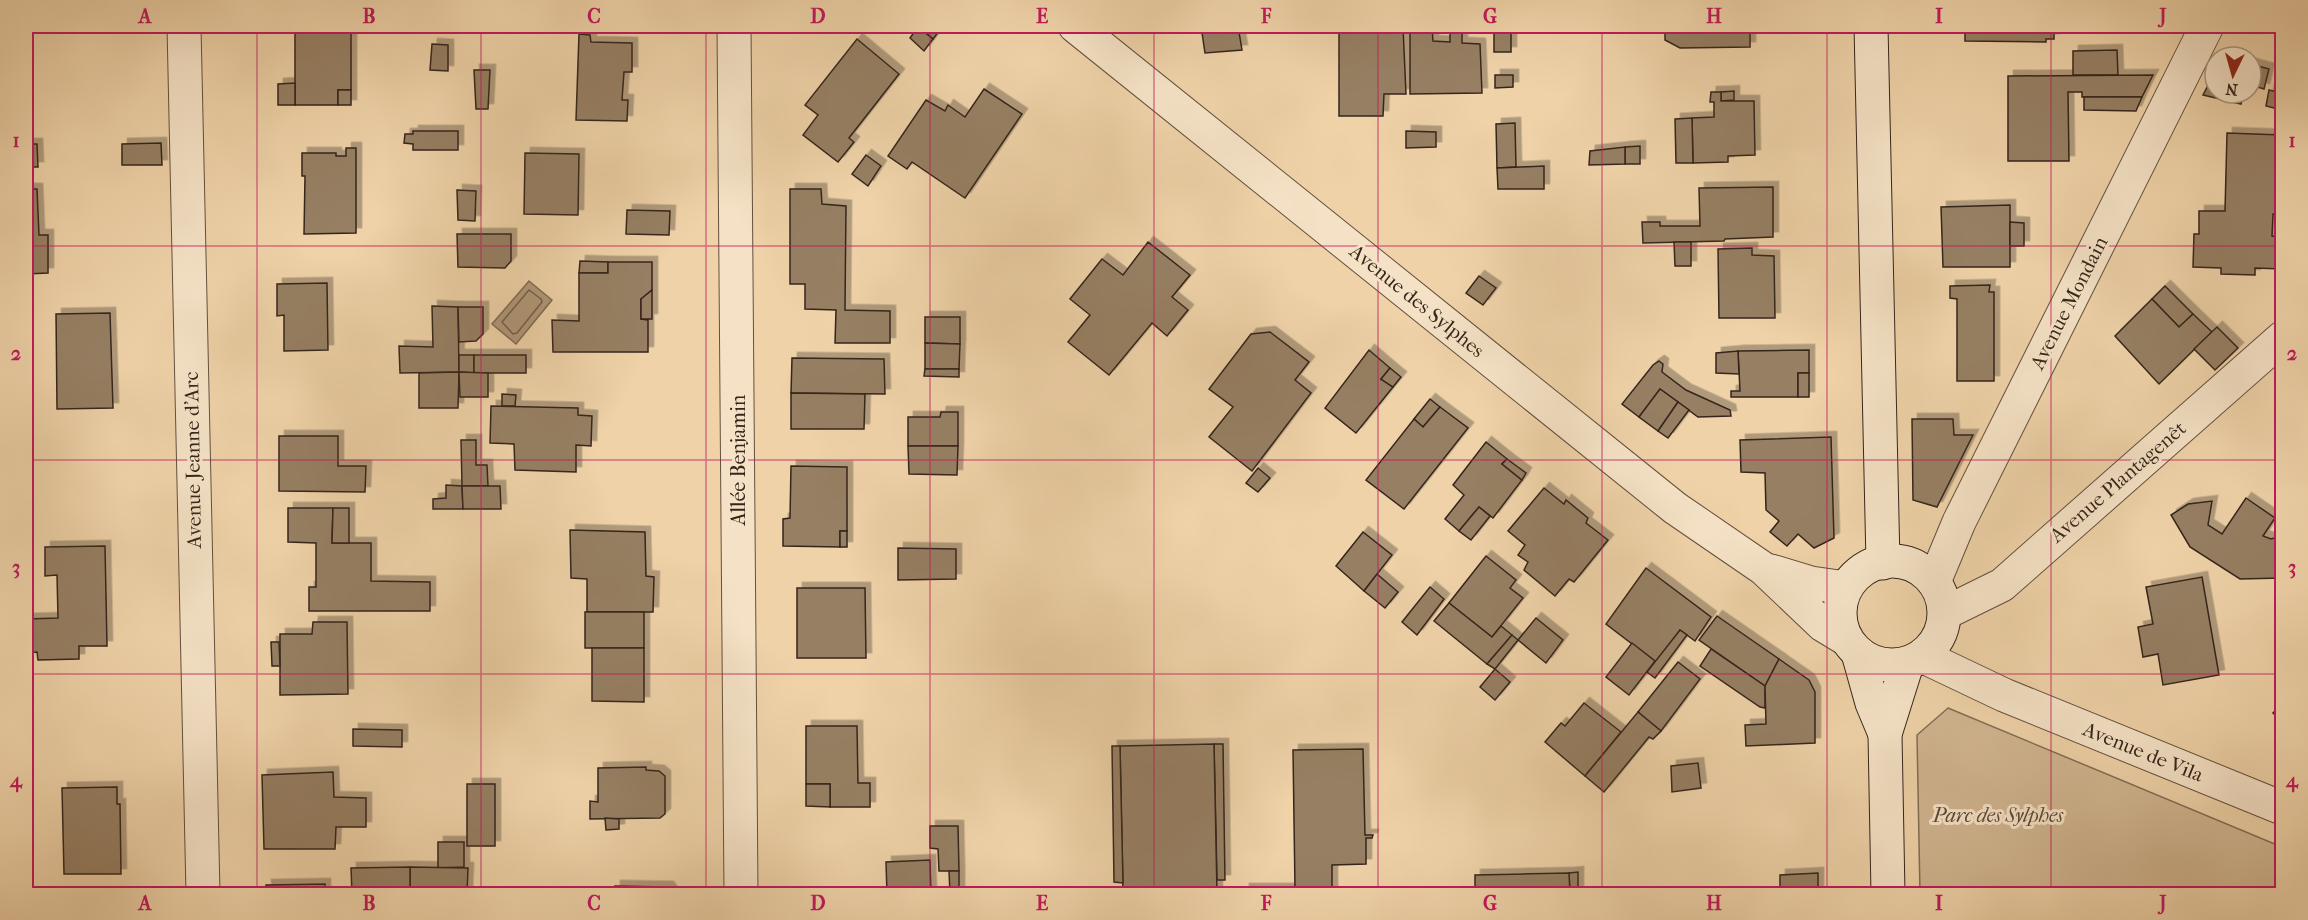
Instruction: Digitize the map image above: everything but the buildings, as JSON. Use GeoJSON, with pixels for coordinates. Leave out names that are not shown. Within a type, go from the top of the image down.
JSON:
{"type":"FeatureCollection","features":[{"type":"Feature","properties":{"kind":"street","name":"Avenue Jeanne d'Arc"},"geometry":{"type":"LineString","coordinates":[[184,26],[202,894]]}},
{"type":"Feature","properties":{"kind":"street","name":"Allée Benjamin"},"geometry":{"type":"LineString","coordinates":[[734,26],[741,894]]}},
{"type":"Feature","properties":{"kind":"street"},"geometry":{"type":"LineString","coordinates":[[1871,26],[1883,563]]}},
{"type":"Feature","properties":{"kind":"street","name":"Avenue Mondain"},"geometry":{"type":"LineString","coordinates":[[1934,582],[1959,522],[2207,26]]}},
{"type":"Feature","properties":{"kind":"street","name":"Avenue des Sylphes"},"geometry":{"type":"LineString","coordinates":[[1086,29],[1675,508],[1764,569],[1823,626],[1852,646]]}},
{"type":"Feature","properties":{"kind":"street","name":"Avenue Plantagenêt"},"geometry":{"type":"LineString","coordinates":[[1943,622],[2002,585],[2283,338]]}},
{"type":"Feature","properties":{"kind":"street"},"geometry":{"type":"LineString","coordinates":[[1852,646],[1873,662],[1890,666],[1914,660],[1934,645],[1943,622],[1942,596],[1934,582],[1922,570],[1906,563],[1873,565],[1857,574],[1846,588],[1841,605],[1841,622],[1885,734],[1888,894]]}},
{"type":"Feature","properties":{"kind":"street","name":"Avenue des Sylphes"},"geometry":{"type":"LineString","coordinates":[[1764,569],[1812,584],[1846,588]]}},
{"type":"Feature","properties":{"kind":"street","name":"Avenue de Vila"},"geometry":{"type":"LineString","coordinates":[[1943,622],[1951,647],[1966,664],[2004,695]]}},
{"type":"Feature","properties":{"kind":"street"},"geometry":{"type":"LineString","coordinates":[[1885,734],[1914,660]]}},
{"type":"Feature","properties":{"kind":"street","name":"Avenue de Vila"},"geometry":{"type":"LineString","coordinates":[[1914,660],[2283,808]]}},
{"type":"Feature","properties":{"kind":"green space","name":"Parc des Sylphes"},"geometry":{"type":"Polygon","coordinates":[[[1948,708],[2282,847],[2282,894],[1920,894],[1917,735],[1948,708]]]}},
{"type":"Feature","properties":{"kind":"water"},"geometry":{"type":"Polygon","coordinates":[[[529,281],[552,300],[516,344],[492,324],[529,281]]]}}]}
